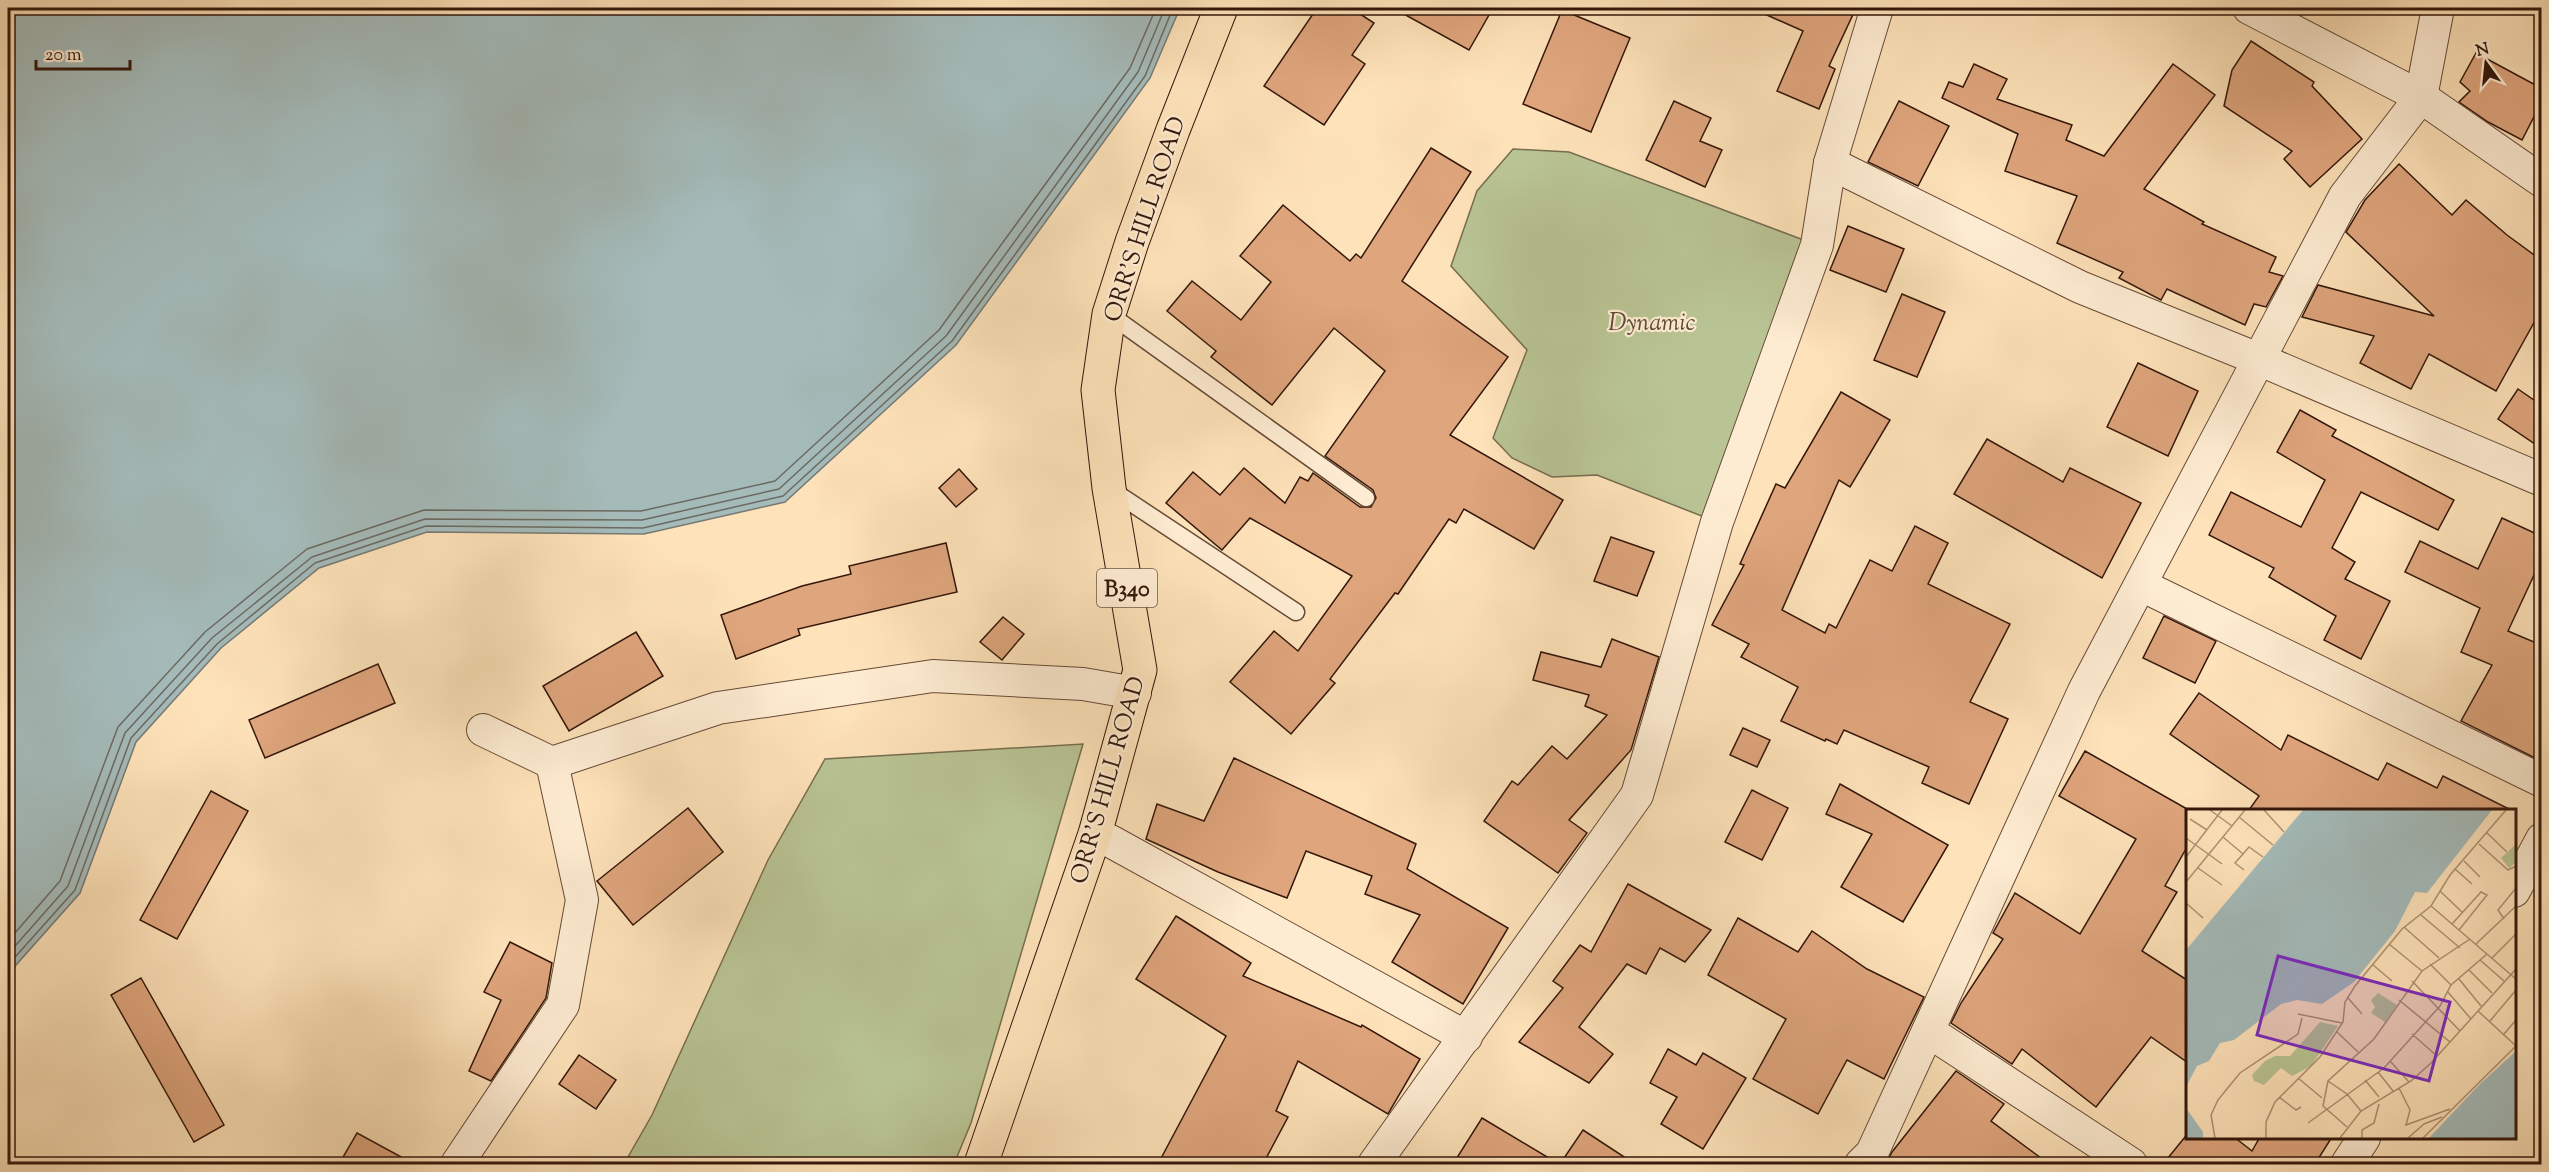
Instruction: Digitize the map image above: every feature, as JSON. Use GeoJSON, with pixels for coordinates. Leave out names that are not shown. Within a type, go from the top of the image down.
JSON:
{"type":"FeatureCollection","features":[{"type":"Feature","properties":{"kind":"main road","name":"ORR’S HILL ROAD"},"geometry":{"type":"LineString","coordinates":[[981,1164],[1095,834],[1140,670],[1109,488],[1098,390],[1109,314],[1132,242],[1221,8]]}},
{"type":"Feature","properties":{"kind":"street"},"geometry":{"type":"LineString","coordinates":[[1374,1164],[1637,795],[1717,522],[1817,245],[1830,163],[1876,8]]}},
{"type":"Feature","properties":{"kind":"street"},"geometry":{"type":"LineString","coordinates":[[2249,8],[2421,97],[2541,182]]}},
{"type":"Feature","properties":{"kind":"street"},"geometry":{"type":"LineString","coordinates":[[1861,1164],[1872,1153],[2084,691],[2258,359],[2346,196],[2421,97],[2438,8]]}},
{"type":"Feature","properties":{"kind":"street"},"geometry":{"type":"LineString","coordinates":[[1830,163],[2080,287],[2258,359],[2541,480]]}},
{"type":"Feature","properties":{"kind":"street"},"geometry":{"type":"LineString","coordinates":[[2141,585],[2541,781]]}},
{"type":"Feature","properties":{"kind":"street"},"geometry":{"type":"LineString","coordinates":[[483,730],[552,762],[718,708],[933,676],[1083,684],[1135,693]]}},
{"type":"Feature","properties":{"kind":"street"},"geometry":{"type":"LineString","coordinates":[[457,1164],[563,1005],[582,900],[552,762]]}},
{"type":"Feature","properties":{"kind":"street"},"geometry":{"type":"LineString","coordinates":[[1095,834],[1466,1037]]}},
{"type":"Feature","properties":{"kind":"street"},"geometry":{"type":"LineString","coordinates":[[2516,887],[2541,839]]}},
{"type":"Feature","properties":{"kind":"street"},"geometry":{"type":"LineString","coordinates":[[1928,1031],[2132,1164]]}},
{"type":"Feature","properties":{"kind":"street"},"geometry":{"type":"LineString","coordinates":[[2347,1164],[2363,1139]]}},
{"type":"Feature","properties":{"kind":"lane"},"geometry":{"type":"LineString","coordinates":[[1109,314],[1366,498]]}},
{"type":"Feature","properties":{"kind":"lane"},"geometry":{"type":"LineString","coordinates":[[1109,488],[1296,612]]}},
{"type":"Feature","properties":{"kind":"green space","name":"Dynamic"},"geometry":{"type":"Polygon","coordinates":[[[1513,149],[1569,152],[1817,245],[1717,522],[1597,475],[1552,477],[1512,458],[1493,438],[1527,350],[1451,266],[1477,191],[1513,149]]]}},
{"type":"Feature","properties":{"kind":"green space"},"geometry":{"type":"Polygon","coordinates":[[[1083,744],[971,1123],[954,1164],[624,1164],[652,1115],[768,860],[825,759],[1083,744]]]}},
{"type":"Feature","properties":{"kind":"water"},"geometry":{"type":"Polygon","coordinates":[[[8,8],[1180,8],[1150,78],[956,345],[785,502],[644,534],[427,532],[319,568],[221,648],[136,742],[80,893],[8,974],[8,8]]]}},
{"type":"Feature","properties":{"kind":"building"},"geometry":{"type":"Polygon","coordinates":[[[1317,8],[1351,8],[1374,23],[1352,55],[1365,64],[1324,125],[1264,86],[1317,8]]]}},
{"type":"Feature","properties":{"kind":"building"},"geometry":{"type":"Polygon","coordinates":[[[1393,8],[1493,8],[1469,50],[1393,8]]]}},
{"type":"Feature","properties":{"kind":"building"},"geometry":{"type":"Polygon","coordinates":[[[1751,8],[1856,8],[1829,66],[1835,69],[1819,109],[1777,91],[1803,31],[1751,8]]]}},
{"type":"Feature","properties":{"kind":"building"},"geometry":{"type":"Polygon","coordinates":[[[1562,10],[1630,38],[1591,132],[1523,104],[1562,10]]]}},
{"type":"Feature","properties":{"kind":"building"},"geometry":{"type":"Polygon","coordinates":[[[2251,41],[2314,82],[2312,86],[2362,139],[2310,187],[2284,159],[2292,151],[2224,106],[2232,70],[2251,41]]]}},
{"type":"Feature","properties":{"kind":"building"},"geometry":{"type":"Polygon","coordinates":[[[2476,53],[2541,88],[2541,103],[2522,140],[2488,122],[2459,102],[2470,91],[2460,82],[2476,53]]]}},
{"type":"Feature","properties":{"kind":"building"},"geometry":{"type":"Polygon","coordinates":[[[1974,64],[2007,79],[1997,99],[2072,125],[2066,140],[2104,156],[2173,64],[2215,95],[2144,189],[2204,222],[2202,224],[2276,257],[2269,272],[2283,276],[2266,307],[2254,304],[2245,325],[2167,289],[2161,300],[2119,278],[2123,272],[2057,243],[2077,196],[2005,171],[2018,134],[1942,98],[1949,82],[1963,87],[1974,64]]]}},
{"type":"Feature","properties":{"kind":"building"},"geometry":{"type":"Polygon","coordinates":[[[1674,101],[1711,118],[1700,141],[1722,150],[1705,187],[1646,160],[1674,101]]]}},
{"type":"Feature","properties":{"kind":"building"},"geometry":{"type":"Polygon","coordinates":[[[1899,101],[1949,126],[1918,186],[1868,162],[1899,101]]]}},
{"type":"Feature","properties":{"kind":"building"},"geometry":{"type":"Polygon","coordinates":[[[1431,148],[1471,172],[1402,281],[1508,357],[1450,435],[1563,500],[1534,549],[1464,509],[1456,523],[1449,519],[1398,594],[1395,593],[1330,679],[1335,683],[1291,734],[1230,682],[1274,631],[1298,651],[1352,576],[1250,518],[1222,550],[1166,503],[1193,472],[1220,495],[1244,468],[1285,503],[1300,477],[1308,481],[1313,473],[1360,507],[1371,507],[1376,498],[1373,490],[1325,456],[1385,371],[1334,328],[1272,405],[1211,357],[1216,351],[1167,311],[1192,281],[1241,320],[1271,282],[1240,256],[1283,205],[1350,261],[1356,254],[1361,258],[1431,148]]]}},
{"type":"Feature","properties":{"kind":"building"},"geometry":{"type":"Polygon","coordinates":[[[2399,164],[2452,215],[2466,200],[2541,260],[2541,310],[2496,391],[2429,354],[2411,389],[2360,363],[2374,336],[2302,317],[2318,285],[2434,316],[2346,232],[2365,200],[2399,164]]]}},
{"type":"Feature","properties":{"kind":"building"},"geometry":{"type":"Polygon","coordinates":[[[1848,226],[1904,249],[1886,292],[1830,270],[1848,226]]]}},
{"type":"Feature","properties":{"kind":"building"},"geometry":{"type":"Polygon","coordinates":[[[1902,294],[1945,312],[1917,377],[1874,360],[1902,294]]]}},
{"type":"Feature","properties":{"kind":"building"},"geometry":{"type":"Polygon","coordinates":[[[2138,363],[2198,391],[2168,456],[2107,427],[2138,363]]]}},
{"type":"Feature","properties":{"kind":"building"},"geometry":{"type":"Polygon","coordinates":[[[2518,389],[2541,405],[2541,448],[2498,419],[2518,389]]]}},
{"type":"Feature","properties":{"kind":"building"},"geometry":{"type":"Polygon","coordinates":[[[1841,392],[1890,420],[1850,487],[1839,480],[1782,610],[1825,633],[1829,624],[1836,628],[1870,560],[1892,571],[1915,526],[1948,543],[1928,584],[2010,624],[1970,702],[2008,719],[1969,804],[1922,783],[1929,767],[1844,730],[1837,744],[1781,721],[1798,687],[1741,657],[1749,644],[1712,625],[1744,565],[1740,564],[1776,484],[1785,488],[1841,392]]]}},
{"type":"Feature","properties":{"kind":"building"},"geometry":{"type":"Polygon","coordinates":[[[2300,410],[2336,430],[2332,436],[2454,500],[2438,530],[2361,492],[2332,548],[2355,562],[2345,579],[2390,601],[2361,659],[2324,640],[2336,616],[2269,577],[2274,568],[2209,535],[2231,492],[2301,527],[2325,480],[2277,452],[2300,410]]]}},
{"type":"Feature","properties":{"kind":"building"},"geometry":{"type":"Polygon","coordinates":[[[1987,439],[2063,482],[2070,468],[2141,503],[2102,578],[1954,494],[1987,439]]]}},
{"type":"Feature","properties":{"kind":"building"},"geometry":{"type":"Polygon","coordinates":[[[959,469],[977,489],[956,507],[939,488],[959,469]]]}},
{"type":"Feature","properties":{"kind":"building"},"geometry":{"type":"Polygon","coordinates":[[[2502,518],[2541,536],[2541,560],[2508,631],[2541,645],[2541,761],[2461,721],[2492,665],[2461,652],[2480,608],[2405,572],[2420,541],[2478,569],[2502,518]]]}},
{"type":"Feature","properties":{"kind":"building"},"geometry":{"type":"Polygon","coordinates":[[[1611,537],[1654,552],[1637,596],[1594,581],[1611,537]]]}},
{"type":"Feature","properties":{"kind":"building"},"geometry":{"type":"Polygon","coordinates":[[[946,543],[957,592],[798,629],[800,635],[736,659],[721,615],[802,586],[851,574],[849,566],[946,543]]]}},
{"type":"Feature","properties":{"kind":"building"},"geometry":{"type":"Polygon","coordinates":[[[2164,616],[2216,641],[2195,683],[2143,658],[2164,616]]]}},
{"type":"Feature","properties":{"kind":"building"},"geometry":{"type":"Polygon","coordinates":[[[1003,617],[1024,634],[1002,660],[980,642],[1003,617]]]}},
{"type":"Feature","properties":{"kind":"building"},"geometry":{"type":"Polygon","coordinates":[[[636,632],[663,676],[569,731],[543,686],[636,632]]]}},
{"type":"Feature","properties":{"kind":"building"},"geometry":{"type":"Polygon","coordinates":[[[1612,639],[1659,657],[1631,750],[1569,820],[1587,833],[1558,873],[1484,821],[1512,781],[1518,785],[1552,746],[1567,759],[1607,715],[1585,706],[1589,695],[1533,680],[1541,652],[1601,667],[1612,639]]]}},
{"type":"Feature","properties":{"kind":"building"},"geometry":{"type":"Polygon","coordinates":[[[378,664],[395,703],[265,758],[249,720],[378,664]]]}},
{"type":"Feature","properties":{"kind":"building"},"geometry":{"type":"Polygon","coordinates":[[[2199,693],[2281,750],[2288,735],[2378,780],[2387,763],[2437,788],[2443,776],[2509,809],[2250,809],[2259,796],[2170,734],[2199,693]]]}},
{"type":"Feature","properties":{"kind":"building"},"geometry":{"type":"Polygon","coordinates":[[[1743,728],[1770,740],[1757,767],[1730,755],[1743,728]]]}},
{"type":"Feature","properties":{"kind":"building"},"geometry":{"type":"Polygon","coordinates":[[[2085,751],[2187,809],[2186,849],[2165,886],[2177,892],[2142,951],[2186,979],[2186,1061],[2151,1037],[2096,1107],[2022,1049],[2012,1064],[1951,1023],[1961,1003],[2003,939],[1993,933],[2015,893],[2080,934],[2136,839],[2059,796],[2085,751]]]}},
{"type":"Feature","properties":{"kind":"building"},"geometry":{"type":"Polygon","coordinates":[[[1234,758],[1416,844],[1407,869],[1508,928],[1463,1004],[1392,962],[1420,915],[1365,894],[1372,876],[1306,851],[1287,898],[1218,872],[1146,839],[1157,804],[1204,821],[1234,758]]]}},
{"type":"Feature","properties":{"kind":"building"},"geometry":{"type":"Polygon","coordinates":[[[1840,784],[1948,845],[1903,922],[1841,887],[1872,834],[1826,814],[1840,784]]]}},
{"type":"Feature","properties":{"kind":"building"},"geometry":{"type":"Polygon","coordinates":[[[1752,790],[1788,808],[1762,860],[1725,842],[1752,790]]]}},
{"type":"Feature","properties":{"kind":"building"},"geometry":{"type":"Polygon","coordinates":[[[211,791],[248,811],[177,939],[140,920],[211,791]]]}},
{"type":"Feature","properties":{"kind":"building"},"geometry":{"type":"Polygon","coordinates":[[[688,808],[723,852],[633,925],[597,881],[688,808]]]}},
{"type":"Feature","properties":{"kind":"building"},"geometry":{"type":"Polygon","coordinates":[[[1628,884],[1711,930],[1685,962],[1660,948],[1646,974],[1627,964],[1579,1027],[1613,1054],[1589,1083],[1519,1042],[1563,988],[1553,981],[1580,945],[1591,952],[1628,884]]]}},
{"type":"Feature","properties":{"kind":"building"},"geometry":{"type":"Polygon","coordinates":[[[1176,916],[1251,963],[1243,976],[1361,1027],[1362,1025],[1420,1059],[1388,1114],[1298,1061],[1276,1111],[1288,1117],[1263,1164],[1158,1164],[1226,1036],[1136,979],[1176,916]]]}},
{"type":"Feature","properties":{"kind":"building"},"geometry":{"type":"Polygon","coordinates":[[[1738,918],[1798,952],[1812,931],[1867,969],[1924,997],[1884,1079],[1847,1060],[1818,1114],[1753,1079],[1786,1019],[1708,975],[1738,918]]]}},
{"type":"Feature","properties":{"kind":"building"},"geometry":{"type":"Polygon","coordinates":[[[510,942],[552,963],[546,998],[491,1081],[469,1071],[501,1000],[484,992],[510,942]]]}},
{"type":"Feature","properties":{"kind":"building"},"geometry":{"type":"Polygon","coordinates":[[[141,978],[224,1125],[194,1142],[111,995],[141,978]]]}},
{"type":"Feature","properties":{"kind":"building"},"geometry":{"type":"Polygon","coordinates":[[[1668,1049],[1696,1065],[1703,1053],[1746,1078],[1703,1149],[1661,1124],[1677,1097],[1650,1083],[1668,1049]]]}},
{"type":"Feature","properties":{"kind":"building"},"geometry":{"type":"Polygon","coordinates":[[[579,1055],[616,1080],[596,1109],[559,1084],[579,1055]]]}},
{"type":"Feature","properties":{"kind":"building"},"geometry":{"type":"Polygon","coordinates":[[[1956,1071],[2004,1104],[1991,1121],[2049,1164],[1886,1164],[1892,1152],[1956,1071]]]}},
{"type":"Feature","properties":{"kind":"building"},"geometry":{"type":"Polygon","coordinates":[[[1482,1118],[1559,1164],[1453,1164],[1482,1118]]]}},
{"type":"Feature","properties":{"kind":"building"},"geometry":{"type":"Polygon","coordinates":[[[1583,1130],[1635,1164],[1560,1164],[1583,1130]]]}},
{"type":"Feature","properties":{"kind":"building"},"geometry":{"type":"Polygon","coordinates":[[[357,1133],[414,1164],[339,1164],[357,1133]]]}},
{"type":"Feature","properties":{"kind":"building"},"geometry":{"type":"Polygon","coordinates":[[[2185,1137],[2186,1139],[2237,1139],[2252,1151],[2259,1139],[2331,1139],[2315,1164],[2163,1164],[2185,1137]]]}}]}
